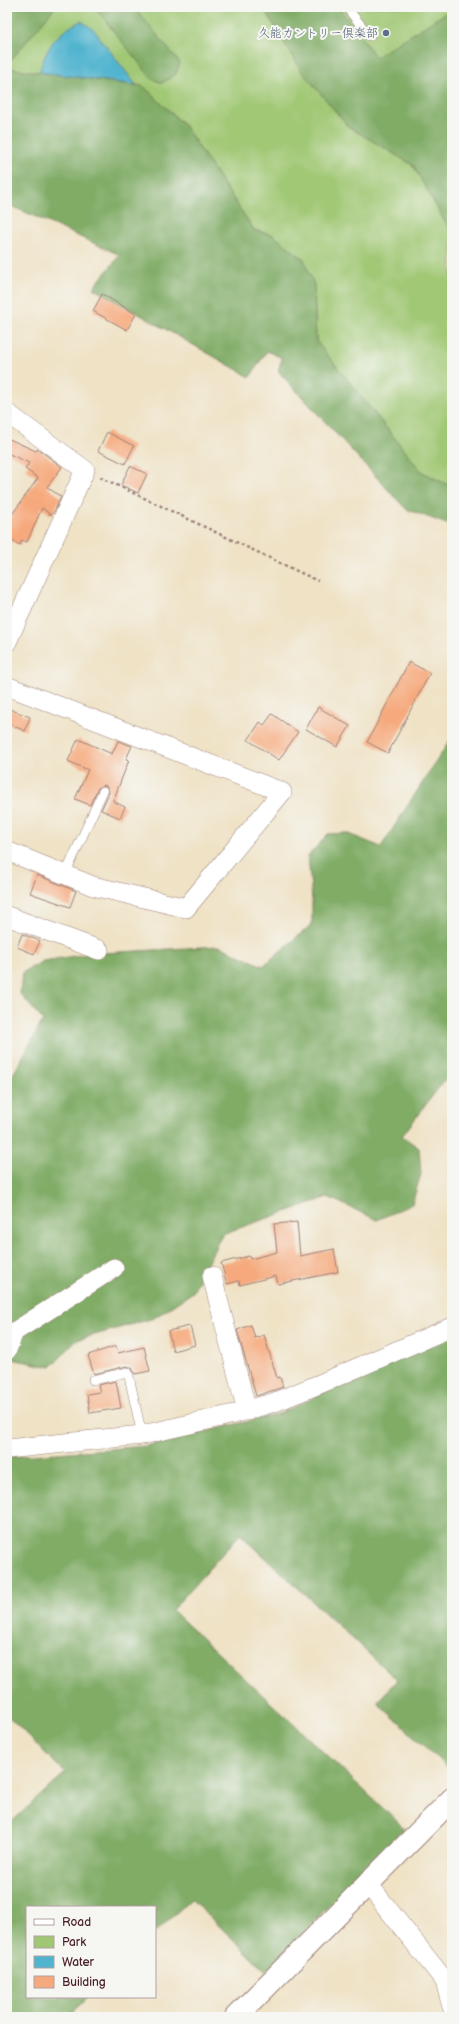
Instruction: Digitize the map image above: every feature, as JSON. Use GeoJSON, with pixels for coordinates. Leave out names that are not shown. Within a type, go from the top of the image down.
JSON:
{"type":"FeatureCollection","features":[{"type":"Feature","properties":{"kind":"street"},"geometry":{"type":"LineString","coordinates":[[7,413],[85,470],[13,613],[7,642]]}},
{"type":"Feature","properties":{"kind":"street"},"geometry":{"type":"LineString","coordinates":[[7,686],[282,792],[186,908],[93,886],[7,852]]}},
{"type":"Feature","properties":{"kind":"street"},"geometry":{"type":"LineString","coordinates":[[7,916],[99,950]]}},
{"type":"Feature","properties":{"kind":"street"},"geometry":{"type":"LineString","coordinates":[[7,1350],[14,1332],[114,1268]]}},
{"type":"Feature","properties":{"kind":"street"},"geometry":{"type":"LineString","coordinates":[[212,1276],[247,1411]]}},
{"type":"Feature","properties":{"kind":"street"},"geometry":{"type":"LineString","coordinates":[[7,1449],[142,1435],[247,1411],[322,1384],[452,1327]]}},
{"type":"Feature","properties":{"kind":"street"},"geometry":{"type":"LineString","coordinates":[[236,2017],[452,1799]]}},
{"type":"Feature","properties":{"kind":"street"},"geometry":{"type":"LineString","coordinates":[[368,1884],[445,1981],[452,2007]]}},
{"type":"Feature","properties":{"kind":"lane"},"geometry":{"type":"LineString","coordinates":[[346,7],[370,36]]}},
{"type":"Feature","properties":{"kind":"lane"},"geometry":{"type":"LineString","coordinates":[[65,875],[103,791]]}},
{"type":"Feature","properties":{"kind":"lane"},"geometry":{"type":"LineString","coordinates":[[93,1380],[128,1372],[142,1435]]}},
{"type":"Feature","properties":{"kind":"path"},"geometry":{"type":"LineString","coordinates":[[85,470],[318,580]]}},
{"type":"Feature","properties":{"kind":"green space","name":"久能カントリー倶楽部"},"geometry":{"type":"Polygon","coordinates":[[[7,7],[452,7],[349,127],[413,165],[452,234],[452,487],[422,472],[316,341],[314,285],[273,235],[254,230],[184,125],[143,86],[7,68],[7,7]]]}},
{"type":"Feature","properties":{"kind":"green space"},"geometry":{"type":"Polygon","coordinates":[[[7,7],[55,7],[7,65],[7,7]]]}},
{"type":"Feature","properties":{"kind":"green space"},"geometry":{"type":"Polygon","coordinates":[[[94,7],[134,7],[180,63],[176,74],[162,83],[152,79],[94,7]]]}},
{"type":"Feature","properties":{"kind":"green space"},"geometry":{"type":"Polygon","coordinates":[[[263,7],[338,7],[376,57],[452,9],[452,234],[413,165],[349,127],[302,72],[263,7]]]}},
{"type":"Feature","properties":{"kind":"green space"},"geometry":{"type":"Polygon","coordinates":[[[7,68],[143,86],[184,125],[254,230],[273,235],[304,259],[314,285],[316,341],[422,472],[452,487],[452,526],[406,509],[278,371],[282,358],[267,351],[250,377],[93,288],[120,255],[7,204],[7,68]]]}},
{"type":"Feature","properties":{"kind":"green space"},"geometry":{"type":"Polygon","coordinates":[[[452,737],[452,1070],[402,1136],[419,1148],[421,1174],[412,1204],[377,1220],[328,1197],[222,1234],[193,1292],[154,1318],[77,1340],[51,1367],[7,1358],[7,1081],[9,1082],[43,1020],[20,994],[22,973],[43,961],[87,954],[219,946],[263,966],[312,924],[312,900],[308,856],[328,834],[346,833],[381,847],[452,737]]]}},
{"type":"Feature","properties":{"kind":"green space"},"geometry":{"type":"Polygon","coordinates":[[[452,1334],[452,1454],[450,1457],[452,1459],[452,1772],[377,1702],[397,1680],[240,1534],[172,1610],[404,1828],[266,1971],[191,1899],[156,1932],[156,1906],[26,1906],[26,1998],[87,1998],[67,2017],[7,2017],[7,1826],[65,1773],[7,1715],[7,1457],[146,1446],[278,1414],[452,1334]]]}},
{"type":"Feature","properties":{"kind":"water"},"geometry":{"type":"Polygon","coordinates":[[[81,21],[93,29],[136,85],[39,72],[49,47],[65,31],[81,21]]]}},
{"type":"Feature","properties":{"kind":"building"},"geometry":{"type":"Polygon","coordinates":[[[102,294],[136,314],[127,330],[93,311],[102,294]]]}},
{"type":"Feature","properties":{"kind":"building"},"geometry":{"type":"Polygon","coordinates":[[[107,432],[134,446],[125,464],[98,451],[107,432]]]}},
{"type":"Feature","properties":{"kind":"building"},"geometry":{"type":"Polygon","coordinates":[[[7,438],[36,451],[38,449],[62,467],[47,487],[61,497],[55,510],[51,515],[42,508],[27,542],[22,540],[20,545],[7,539],[7,525],[11,516],[38,478],[25,469],[29,463],[7,453],[7,438]]]}},
{"type":"Feature","properties":{"kind":"building"},"geometry":{"type":"Polygon","coordinates":[[[130,466],[147,474],[138,493],[121,485],[130,466]]]}},
{"type":"Feature","properties":{"kind":"building"},"geometry":{"type":"Polygon","coordinates":[[[409,662],[430,673],[388,753],[367,742],[409,662]]]}},
{"type":"Feature","properties":{"kind":"building"},"geometry":{"type":"Polygon","coordinates":[[[318,707],[350,726],[337,747],[306,729],[318,707]]]}},
{"type":"Feature","properties":{"kind":"building"},"geometry":{"type":"Polygon","coordinates":[[[7,708],[30,717],[25,731],[7,723],[7,708]]]}},
{"type":"Feature","properties":{"kind":"building"},"geometry":{"type":"Polygon","coordinates":[[[272,714],[298,732],[279,760],[248,740],[260,722],[264,725],[272,714]]]}},
{"type":"Feature","properties":{"kind":"building"},"geometry":{"type":"Polygon","coordinates":[[[78,739],[112,754],[118,741],[132,746],[126,759],[129,760],[113,801],[125,807],[120,818],[101,810],[109,793],[108,788],[105,785],[98,788],[90,805],[75,799],[88,770],[68,761],[78,739]]]}},
{"type":"Feature","properties":{"kind":"building"},"geometry":{"type":"Polygon","coordinates":[[[37,875],[76,891],[70,907],[30,893],[37,875]]]}},
{"type":"Feature","properties":{"kind":"building"},"geometry":{"type":"Polygon","coordinates":[[[22,934],[40,941],[34,954],[17,947],[22,934]]]}},
{"type":"Feature","properties":{"kind":"building"},"geometry":{"type":"Polygon","coordinates":[[[297,1222],[300,1256],[334,1249],[338,1272],[278,1284],[276,1276],[240,1285],[239,1281],[227,1284],[221,1263],[249,1256],[250,1259],[277,1252],[274,1224],[297,1222]]]}},
{"type":"Feature","properties":{"kind":"building"},"geometry":{"type":"Polygon","coordinates":[[[251,1325],[255,1338],[264,1335],[277,1378],[280,1377],[283,1387],[256,1396],[237,1330],[251,1325]]]}},
{"type":"Feature","properties":{"kind":"building"},"geometry":{"type":"Polygon","coordinates":[[[190,1326],[195,1345],[173,1351],[168,1331],[190,1326]]]}},
{"type":"Feature","properties":{"kind":"building"},"geometry":{"type":"Polygon","coordinates":[[[116,1346],[118,1353],[144,1347],[150,1371],[135,1374],[132,1368],[127,1366],[94,1374],[88,1355],[116,1346]]]}},
{"type":"Feature","properties":{"kind":"building"},"geometry":{"type":"Polygon","coordinates":[[[116,1381],[121,1408],[90,1413],[87,1394],[100,1392],[98,1385],[116,1381]]]}},
{"type":"Feature","properties":{"kind":"place","name":"久能カントリー倶楽部"},"geometry":{"type":"Point","coordinates":[386,33]}}]}
